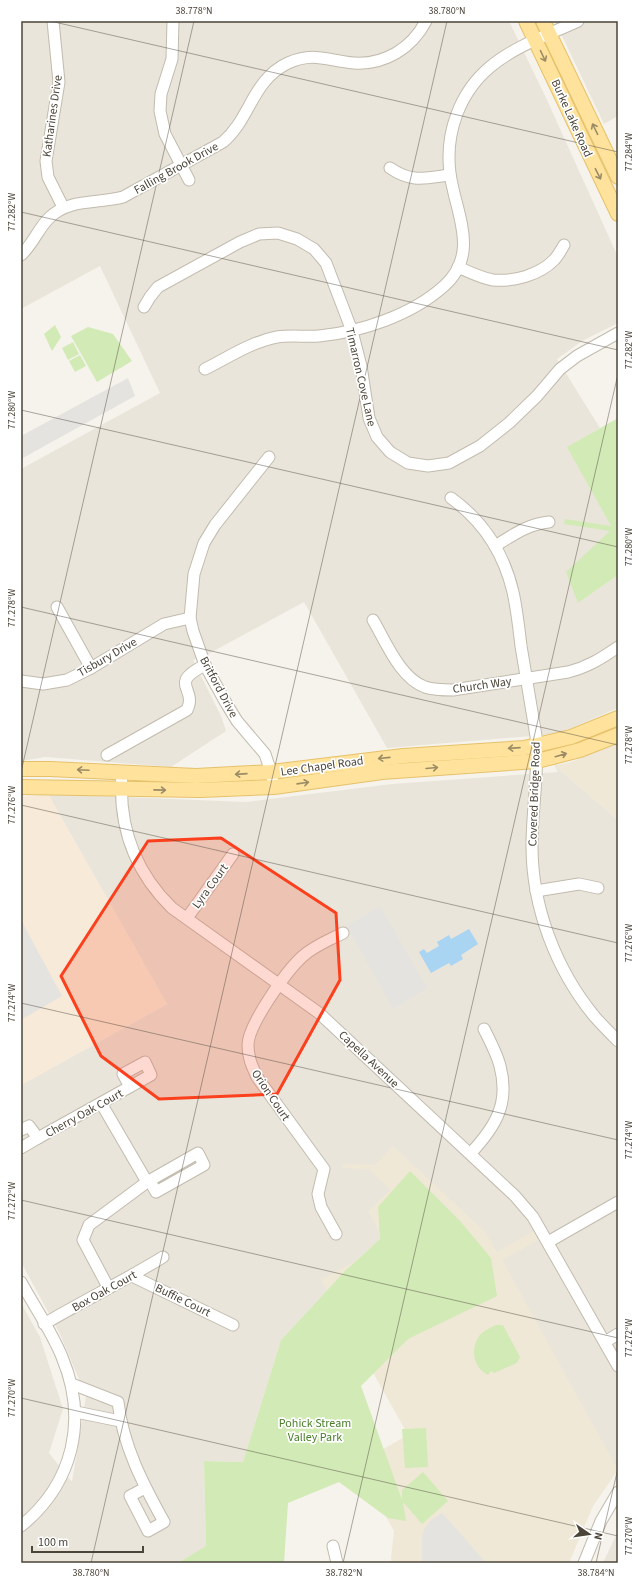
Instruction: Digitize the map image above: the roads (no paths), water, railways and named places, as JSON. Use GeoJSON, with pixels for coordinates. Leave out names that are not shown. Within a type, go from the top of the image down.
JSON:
{"type":"FeatureCollection","features":[{"type":"Feature","properties":{"kind":"main road","name":"Burke Lake Road"},"geometry":{"type":"LineString","coordinates":[[526,21],[593,165],[618,214]]}},
{"type":"Feature","properties":{"kind":"main road","name":"Burke Lake Road"},"geometry":{"type":"LineString","coordinates":[[543,21],[618,177]]}},
{"type":"Feature","properties":{"kind":"main road","name":"Lee Chapel Road"},"geometry":{"type":"LineString","coordinates":[[21,769],[196,776],[271,772],[403,756],[536,746],[571,737],[618,718]]}},
{"type":"Feature","properties":{"kind":"main road","name":"Lee Chapel Road"},"geometry":{"type":"LineString","coordinates":[[21,787],[44,786],[121,789],[219,790],[274,787],[382,772],[537,761],[580,750],[618,735]]}},
{"type":"Feature","properties":{"kind":"street","name":"Katharines Drive"},"geometry":{"type":"LineString","coordinates":[[53,21],[59,82],[46,161],[48,178],[63,207]]}},
{"type":"Feature","properties":{"kind":"street"},"geometry":{"type":"LineString","coordinates":[[173,21],[172,60],[161,94],[160,111],[165,134],[189,180]]}},
{"type":"Feature","properties":{"kind":"street","name":"Falling Brook Drive"},"geometry":{"type":"LineString","coordinates":[[63,207],[72,204],[110,200],[123,197],[214,148],[229,136],[242,121],[260,86],[270,75],[282,66],[297,60],[314,57],[354,63],[374,62],[386,59],[406,46],[418,34],[426,21]]}},
{"type":"Feature","properties":{"kind":"street"},"geometry":{"type":"LineString","coordinates":[[206,369],[248,347],[278,337],[319,336],[352,332],[406,312],[444,286],[458,267],[464,243],[463,227],[450,175],[449,160],[451,131],[458,111],[469,90],[482,74],[497,62],[536,40],[578,21]]}},
{"type":"Feature","properties":{"kind":"street"},"geometry":{"type":"LineString","coordinates":[[390,168],[403,176],[414,179],[450,175]]}},
{"type":"Feature","properties":{"kind":"street"},"geometry":{"type":"LineString","coordinates":[[21,255],[32,244],[48,218],[63,207]]}},
{"type":"Feature","properties":{"kind":"street","name":"Timarron Cove Lane"},"geometry":{"type":"LineString","coordinates":[[144,307],[158,287],[240,242],[259,234],[278,233],[297,239],[314,249],[326,263],[352,332],[360,366],[369,418],[377,437],[390,452],[408,463],[428,466],[449,463],[480,446],[509,423],[537,396],[560,369],[577,356],[618,333]]}},
{"type":"Feature","properties":{"kind":"street"},"geometry":{"type":"LineString","coordinates":[[458,267],[492,280],[514,279],[527,276],[549,264],[558,256],[564,245]]}},
{"type":"Feature","properties":{"kind":"street","name":"Britford Drive"},"geometry":{"type":"LineString","coordinates":[[269,457],[215,525],[204,542],[194,574],[190,618],[205,665],[230,710],[265,754],[274,787]]}},
{"type":"Feature","properties":{"kind":"street","name":"Covered Bridge Road"},"geometry":{"type":"LineString","coordinates":[[451,498],[465,507],[478,521],[495,546],[504,562],[513,592],[536,746],[537,761],[532,846],[533,872],[536,891],[544,921],[557,956],[573,986],[595,1016],[618,1041]]}},
{"type":"Feature","properties":{"kind":"street"},"geometry":{"type":"LineString","coordinates":[[495,546],[523,528],[549,522]]}},
{"type":"Feature","properties":{"kind":"street"},"geometry":{"type":"LineString","coordinates":[[57,606],[91,668]]}},
{"type":"Feature","properties":{"kind":"street","name":"Tisbury Drive"},"geometry":{"type":"LineString","coordinates":[[21,681],[43,684],[59,682],[91,668],[164,624],[190,618]]}},
{"type":"Feature","properties":{"kind":"street","name":"Church Way"},"geometry":{"type":"LineString","coordinates":[[373,620],[401,668],[415,682],[425,687],[438,690],[453,690],[578,670],[596,662],[618,647]]}},
{"type":"Feature","properties":{"kind":"street"},"geometry":{"type":"LineString","coordinates":[[107,755],[187,710],[190,704],[190,699],[185,688],[187,677],[192,672],[205,665]]}},
{"type":"Feature","properties":{"kind":"street","name":"Capella Avenue"},"geometry":{"type":"LineString","coordinates":[[122,772],[122,810],[127,833],[138,864],[160,896],[172,908],[319,1013],[515,1196],[528,1210],[548,1242],[618,1366]]}},
{"type":"Feature","properties":{"kind":"street","name":"Lyra Court"},"geometry":{"type":"LineString","coordinates":[[187,918],[233,854]]}},
{"type":"Feature","properties":{"kind":"street"},"geometry":{"type":"LineString","coordinates":[[536,891],[579,884],[598,888]]}},
{"type":"Feature","properties":{"kind":"street","name":"Orion Court"},"geometry":{"type":"LineString","coordinates":[[336,1234],[322,1207],[318,1194],[324,1169],[257,1077],[249,1061],[248,1044],[251,1029],[256,1018],[293,966],[314,948],[343,933]]}},
{"type":"Feature","properties":{"kind":"street"},"geometry":{"type":"LineString","coordinates":[[471,1154],[487,1136],[494,1124],[500,1110],[504,1088],[500,1066],[484,1029]]}},
{"type":"Feature","properties":{"kind":"street","name":"Cherry Oak Court"},"geometry":{"type":"LineString","coordinates":[[21,1148],[130,1087]]}},
{"type":"Feature","properties":{"kind":"street"},"geometry":{"type":"LineString","coordinates":[[101,1103],[148,1181],[89,1225],[85,1233],[83,1240],[108,1288]]}},
{"type":"Feature","properties":{"kind":"street","name":"Cherry Oak Court"},"geometry":{"type":"LineString","coordinates":[[21,1130],[29,1126],[38,1138]]}},
{"type":"Feature","properties":{"kind":"street"},"geometry":{"type":"LineString","coordinates":[[548,1242],[618,1202]]}},
{"type":"Feature","properties":{"kind":"street","name":"Box Oak Court"},"geometry":{"type":"LineString","coordinates":[[44,1324],[132,1276],[163,1257]]}},
{"type":"Feature","properties":{"kind":"street","name":"Buffie Court"},"geometry":{"type":"LineString","coordinates":[[132,1276],[233,1325]]}},
{"type":"Feature","properties":{"kind":"street"},"geometry":{"type":"LineString","coordinates":[[21,1282],[62,1356],[72,1384],[76,1412],[68,1460],[58,1482],[45,1503],[21,1526]]}},
{"type":"Feature","properties":{"kind":"street"},"geometry":{"type":"LineString","coordinates":[[605,1342],[618,1334]]}},
{"type":"Feature","properties":{"kind":"street"},"geometry":{"type":"LineString","coordinates":[[72,1384],[118,1402],[120,1421],[132,1459],[145,1488]]}},
{"type":"Feature","properties":{"kind":"street"},"geometry":{"type":"LineString","coordinates":[[76,1412],[120,1421]]}},
{"type":"Feature","properties":{"kind":"street"},"geometry":{"type":"LineString","coordinates":[[584,1563],[601,1521],[618,1492]]}},
{"type":"Feature","properties":{"kind":"street"},"geometry":{"type":"LineString","coordinates":[[333,1546],[337,1563]]}},
{"type":"Feature","properties":{"kind":"water"},"geometry":{"type":"Polygon","coordinates":[[[469,929],[478,944],[461,955],[463,959],[451,966],[449,963],[431,973],[419,952],[424,949],[427,953],[439,946],[437,942],[449,935],[451,939],[469,929]]]}},
{"type":"Feature","properties":{"kind":"park label","name":"Pohick Stream Valley Park"},"geometry":{"type":"Point","coordinates":[315,1430]}}]}
